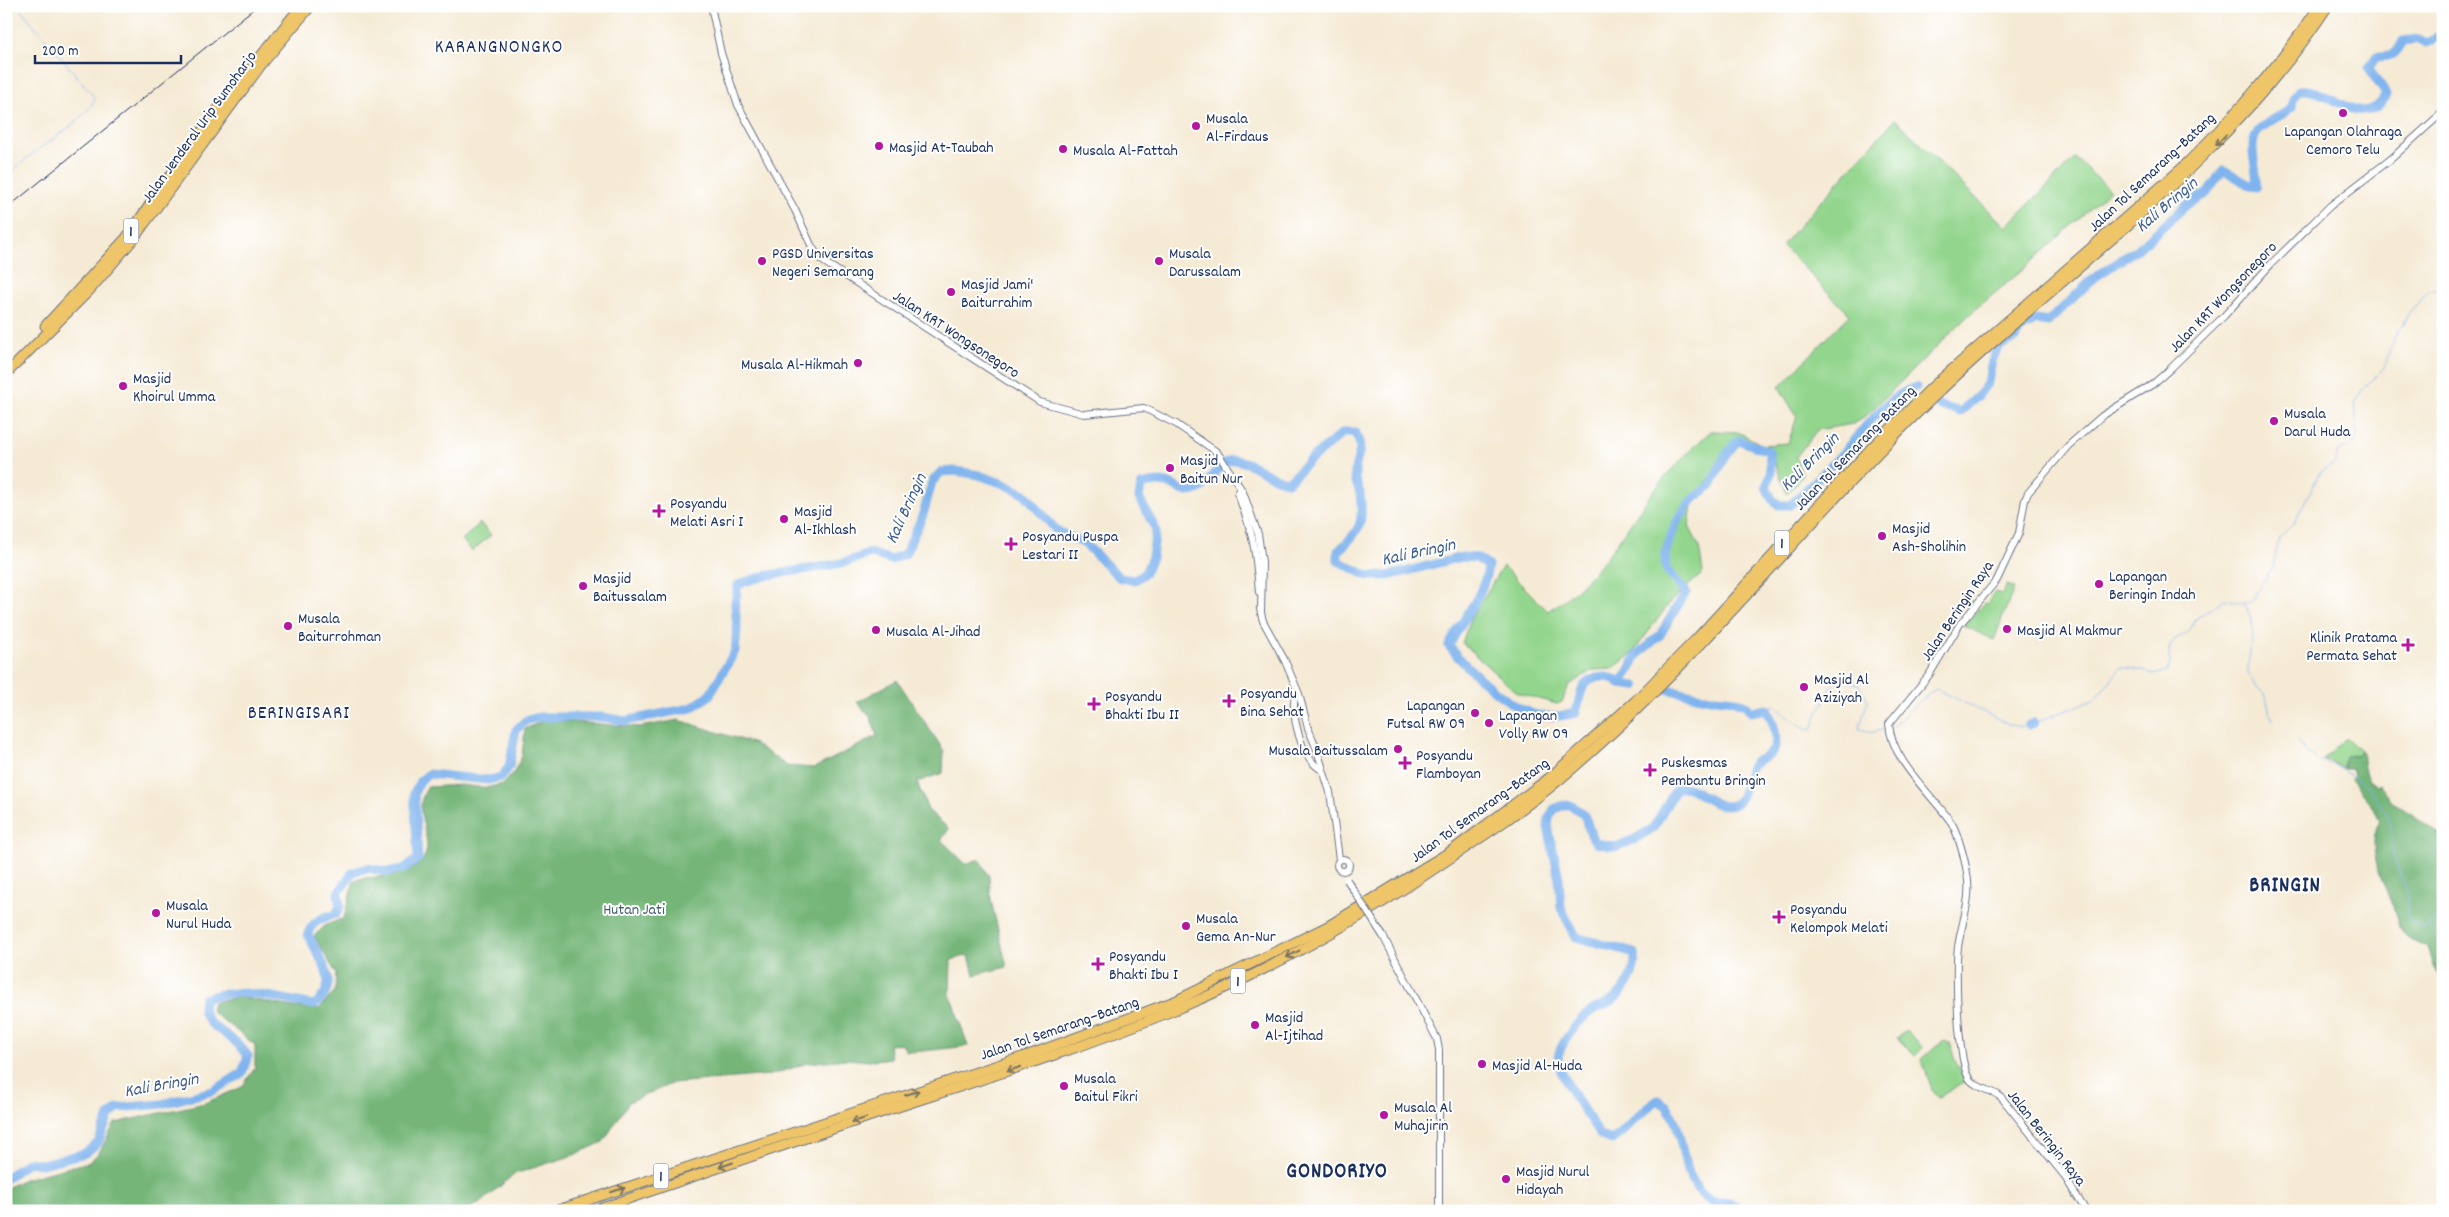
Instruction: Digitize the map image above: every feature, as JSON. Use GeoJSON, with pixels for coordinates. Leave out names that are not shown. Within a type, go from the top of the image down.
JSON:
{"type":"FeatureCollection","features":[{"type":"Feature","properties":{"kind":"highway","name":"Jalan Jenderal Urip Sumoharjo"},"geometry":{"type":"LineString","coordinates":[[6,365],[74,296],[126,238],[218,109],[301,6]]}},
{"type":"Feature","properties":{"kind":"highway","name":"Jalan Jenderal Urip Sumoharjo"},"geometry":{"type":"LineString","coordinates":[[6,374],[90,290],[132,242],[262,64],[312,6]]}},
{"type":"Feature","properties":{"kind":"highway","name":"Jalan Tol Semarang–Batang"},"geometry":{"type":"LineString","coordinates":[[555,1211],[1052,1047],[1175,1001],[1225,979],[1328,926],[1451,851],[1549,778],[1635,702],[1656,686],[1917,407],[2181,169],[2270,73],[2319,6]]}},
{"type":"Feature","properties":{"kind":"highway","name":"Jalan Tol Semarang–Batang"},"geometry":{"type":"LineString","coordinates":[[1934,391],[2144,212],[2215,146],[2276,78],[2328,6]]}},
{"type":"Feature","properties":{"kind":"highway","name":"Jalan Tol Semarang–Batang"},"geometry":{"type":"LineString","coordinates":[[593,1211],[1038,1060],[1178,1008],[1230,985],[1333,932],[1397,895],[1509,820],[1555,784],[1645,703],[1656,686]]}},
{"type":"Feature","properties":{"kind":"street","name":"Jalan KRT Wongsonegoro"},"geometry":{"type":"LineString","coordinates":[[711,6],[721,53],[738,105],[795,210],[812,247],[821,260],[1040,402],[1084,414],[1144,408],[1176,424],[1217,452],[1232,472],[1243,492],[1255,526],[1260,548],[1262,613],[1273,643],[1285,661],[1330,792],[1339,859]]}},
{"type":"Feature","properties":{"kind":"street","name":"Jalan KRT Wongsonegoro"},"geometry":{"type":"LineString","coordinates":[[2025,500],[2068,446],[2102,416],[2152,384],[2169,370],[2330,206],[2384,164],[2443,112]]}},
{"type":"Feature","properties":{"kind":"street","name":"Jalan Beringin Raya"},"geometry":{"type":"LineString","coordinates":[[2025,500],[2020,533],[1997,580],[1960,624],[1929,675],[1889,724],[1890,732],[1908,768],[1954,829],[1967,870],[1970,889],[1958,945],[1957,963],[1962,1053],[1967,1074],[1973,1083],[1992,1090],[2000,1097],[2063,1174],[2086,1211]]}},
{"type":"Feature","properties":{"kind":"street","name":"Jalan KRT Wongsonegoro"},"geometry":{"type":"LineString","coordinates":[[1296,690],[1295,706],[1299,738],[1316,767],[1322,770]]}},
{"type":"Feature","properties":{"kind":"street"},"geometry":{"type":"LineString","coordinates":[[1342,871],[1347,870],[1350,864],[1346,859],[1339,859],[1337,868],[1342,871],[1383,936],[1438,1038],[1440,1059],[1440,1211]]}},
{"type":"Feature","properties":{"kind":"green space"},"geometry":{"type":"Polygon","coordinates":[[[1895,119],[2006,227],[2075,158],[2110,190],[2025,268],[1971,313],[1868,414],[1853,424],[1817,430],[1796,457],[1803,476],[1787,493],[1774,461],[1760,450],[1736,445],[1728,452],[1693,499],[1689,526],[1699,546],[1703,573],[1671,601],[1632,654],[1612,669],[1593,670],[1569,685],[1562,702],[1557,704],[1517,693],[1462,643],[1470,620],[1503,566],[1548,611],[1584,583],[1598,568],[1660,483],[1711,431],[1738,432],[1763,445],[1788,443],[1797,417],[1779,387],[1850,315],[1782,245],[1895,119]]]}},
{"type":"Feature","properties":{"kind":"green space"},"geometry":{"type":"Polygon","coordinates":[[[480,523],[491,535],[472,551],[462,540],[480,523]]]}},
{"type":"Feature","properties":{"kind":"green space"},"geometry":{"type":"Polygon","coordinates":[[[2007,585],[2014,588],[1994,640],[1964,626],[1984,603],[1987,604],[1995,592],[2002,594],[2007,585]]]}},
{"type":"Feature","properties":{"kind":"green space","name":"Hutan Jati"},"geometry":{"type":"Polygon","coordinates":[[[897,680],[944,751],[943,773],[917,782],[928,810],[949,829],[941,840],[966,864],[979,859],[989,876],[991,900],[1007,967],[974,975],[969,955],[951,960],[950,994],[968,1046],[914,1052],[906,1051],[902,1044],[889,1045],[891,1058],[869,1061],[846,1059],[808,1063],[771,1075],[673,1083],[629,1102],[603,1142],[574,1155],[514,1174],[481,1203],[461,1211],[6,1211],[6,1188],[24,1179],[89,1162],[99,1153],[115,1123],[205,1103],[242,1087],[255,1068],[255,1045],[211,1011],[213,1002],[239,997],[293,1007],[319,1009],[335,991],[336,973],[314,936],[326,925],[344,918],[354,880],[398,874],[416,866],[423,859],[427,843],[421,805],[427,787],[460,785],[486,788],[503,784],[514,772],[522,756],[525,729],[545,720],[640,727],[679,720],[755,744],[787,766],[814,768],[877,736],[871,718],[857,702],[897,680]]]}},
{"type":"Feature","properties":{"kind":"green space"},"geometry":{"type":"Polygon","coordinates":[[[2346,737],[2360,751],[2358,756],[2349,755],[2343,762],[2343,769],[2330,761],[2323,760],[2346,737]]]}},
{"type":"Feature","properties":{"kind":"green space"},"geometry":{"type":"Polygon","coordinates":[[[2360,751],[2363,755],[2368,779],[2376,785],[2379,784],[2393,802],[2443,837],[2443,980],[2434,968],[2427,947],[2411,940],[2400,930],[2398,919],[2378,870],[2374,844],[2375,832],[2380,820],[2373,807],[2351,778],[2354,775],[2352,769],[2343,769],[2345,756],[2357,756],[2360,751]]]}},
{"type":"Feature","properties":{"kind":"green space"},"geometry":{"type":"Polygon","coordinates":[[[1906,1030],[1923,1048],[1915,1056],[1897,1038],[1906,1030]]]}},
{"type":"Feature","properties":{"kind":"green space"},"geometry":{"type":"Polygon","coordinates":[[[1944,1040],[1950,1043],[1955,1061],[1966,1081],[1939,1097],[1932,1089],[1921,1059],[1944,1040]]]}},
{"type":"Feature","properties":{"kind":"waterway"},"geometry":{"type":"LineString","coordinates":[[6,180],[25,159],[79,119],[89,109],[95,98],[18,6]]}},
{"type":"Feature","properties":{"kind":"waterway","name":"Kali Bringin"},"geometry":{"type":"LineString","coordinates":[[1938,405],[1960,412],[1978,396],[1988,382],[1992,361],[1998,347],[2015,338],[2020,329],[2036,320],[2048,322],[2094,278],[2140,247],[2188,204],[2207,193],[2223,170],[2256,187],[2253,152],[2254,139],[2260,129],[2292,108],[2293,99],[2299,90],[2311,91],[2357,110],[2368,111],[2377,106],[2386,95],[2369,67],[2376,57],[2393,54],[2403,41],[2418,39],[2426,43],[2443,35]]}},
{"type":"Feature","properties":{"kind":"waterway"},"geometry":{"type":"LineString","coordinates":[[2034,723],[2096,699],[2120,668],[2155,674],[2167,672],[2170,663],[2170,644],[2186,633],[2198,617],[2225,599],[2244,603],[2252,602],[2261,584],[2273,568],[2279,538],[2294,523],[2320,472],[2335,463],[2338,452],[2353,445],[2357,435],[2355,403],[2362,390],[2384,368],[2393,340],[2408,314],[2429,290],[2443,290]]}},
{"type":"Feature","properties":{"kind":"waterway","name":"Kali Bringin"},"geometry":{"type":"LineString","coordinates":[[6,1178],[28,1162],[42,1164],[85,1153],[98,1143],[109,1116],[118,1108],[162,1104],[213,1091],[242,1073],[248,1056],[237,1043],[210,1023],[203,1011],[204,999],[217,995],[244,993],[314,1005],[323,997],[328,979],[308,934],[312,926],[319,920],[336,914],[340,906],[338,893],[353,872],[368,868],[387,872],[403,869],[418,859],[414,793],[420,781],[429,774],[489,780],[501,777],[509,767],[516,730],[525,721],[539,717],[602,717],[625,721],[691,708],[709,696],[735,651],[737,628],[735,604],[738,585],[770,575],[837,564],[870,553],[891,560],[905,554],[923,515],[932,482],[941,472],[956,471],[979,475],[1025,494],[1056,530],[1085,544],[1120,578],[1135,580],[1145,573],[1152,557],[1156,530],[1139,498],[1141,485],[1161,482],[1170,484],[1182,491],[1196,491],[1203,487],[1223,464],[1236,460],[1243,461],[1288,482],[1310,460],[1344,432],[1355,432],[1360,446],[1355,478],[1360,493],[1361,519],[1352,538],[1338,551],[1338,561],[1368,576],[1388,576],[1462,557],[1477,558],[1488,566],[1486,577],[1477,597],[1449,646],[1477,676],[1514,705],[1537,715],[1556,716],[1576,713],[1580,695],[1588,682],[1597,678],[1607,677],[1620,684],[1630,670],[1636,656],[1660,635],[1686,592],[1666,569],[1665,555],[1676,523],[1690,502],[1711,485],[1725,456],[1738,440],[1769,451],[1771,474],[1766,487],[1772,499],[1779,505],[1790,505],[1840,456],[1884,407],[1905,391],[1916,387]]}},
{"type":"Feature","properties":{"kind":"waterway"},"geometry":{"type":"LineString","coordinates":[[2244,603],[2249,613],[2253,630],[2248,673],[2255,686],[2265,693],[2273,720]]}},
{"type":"Feature","properties":{"kind":"waterway"},"geometry":{"type":"LineString","coordinates":[[1767,709],[1773,705],[1796,722],[1812,730],[1818,712],[1835,681],[1843,680],[1858,684],[1868,700],[1859,729],[1873,732],[1887,729]]}},
{"type":"Feature","properties":{"kind":"waterway"},"geometry":{"type":"LineString","coordinates":[[1620,684],[1636,686]]}},
{"type":"Feature","properties":{"kind":"waterway"},"geometry":{"type":"LineString","coordinates":[[1667,689],[1710,699],[1728,699],[1746,705],[1751,712],[1767,709],[1775,732],[1775,746],[1771,753],[1753,764],[1744,792],[1738,802],[1733,805],[1720,805],[1693,790],[1681,787],[1676,789],[1653,828],[1635,839],[1616,847],[1596,843],[1585,817],[1576,808],[1567,804],[1554,809],[1549,818],[1548,827],[1559,878],[1561,908],[1576,937],[1635,953],[1630,979],[1622,991],[1610,1002],[1592,1010],[1580,1021],[1561,1047],[1558,1059],[1559,1066],[1576,1098],[1601,1136],[1612,1140],[1624,1131],[1645,1109],[1658,1100],[1668,1107],[1677,1126],[1687,1170],[1699,1192],[1712,1202],[1729,1202],[1742,1211]]}},
{"type":"Feature","properties":{"kind":"waterway"},"geometry":{"type":"LineString","coordinates":[[1893,726],[1936,689],[2011,725],[2021,727],[2029,725]]}},
{"type":"Feature","properties":{"kind":"waterway"},"geometry":{"type":"LineString","coordinates":[[2029,725],[2034,723]]}},
{"type":"Feature","properties":{"kind":"waterway"},"geometry":{"type":"LineString","coordinates":[[2297,741],[2307,753],[2316,758]]}},
{"type":"Feature","properties":{"kind":"waterway"},"geometry":{"type":"LineString","coordinates":[[2321,761],[2334,765],[2368,786],[2387,816],[2392,834],[2394,859],[2407,890],[2408,915],[2413,924],[2425,928],[2435,918],[2437,921],[2438,948],[2443,957]]}},
{"type":"Feature","properties":{"kind":"railway"},"geometry":{"type":"LineString","coordinates":[[6,209],[257,6]]}},
{"type":"Feature","properties":{"kind":"place","name":"Lapangan Olahraga Cemoro Telu"},"geometry":{"type":"Point","coordinates":[2343,113]}},
{"type":"Feature","properties":{"kind":"place","name":"Musala Al-Firdaus"},"geometry":{"type":"Point","coordinates":[1196,126]}},
{"type":"Feature","properties":{"kind":"place","name":"Masjid At-Taubah"},"geometry":{"type":"Point","coordinates":[879,146]}},
{"type":"Feature","properties":{"kind":"place","name":"Musala Al-Fattah"},"geometry":{"type":"Point","coordinates":[1063,149]}},
{"type":"Feature","properties":{"kind":"place","name":"PGSD Universitas Negeri Semarang"},"geometry":{"type":"Point","coordinates":[762,261]}},
{"type":"Feature","properties":{"kind":"place","name":"Musala Darussalam"},"geometry":{"type":"Point","coordinates":[1159,261]}},
{"type":"Feature","properties":{"kind":"place","name":"Masjid Jami' Baiturrahim"},"geometry":{"type":"Point","coordinates":[951,292]}},
{"type":"Feature","properties":{"kind":"place","name":"Musala Al-Hikmah"},"geometry":{"type":"Point","coordinates":[858,363]}},
{"type":"Feature","properties":{"kind":"place","name":"Masjid Khoirul Umma"},"geometry":{"type":"Point","coordinates":[123,386]}},
{"type":"Feature","properties":{"kind":"place","name":"Musala Darul Huda"},"geometry":{"type":"Point","coordinates":[2274,421]}},
{"type":"Feature","properties":{"kind":"place","name":"Masjid Baitun Nur"},"geometry":{"type":"Point","coordinates":[1170,468]}},
{"type":"Feature","properties":{"kind":"place","name":"Posyandu Melati Asri I"},"geometry":{"type":"Point","coordinates":[659,511]}},
{"type":"Feature","properties":{"kind":"place","name":"Masjid Al-Ikhlash"},"geometry":{"type":"Point","coordinates":[784,519]}},
{"type":"Feature","properties":{"kind":"place","name":"Masjid Ash-Sholihin"},"geometry":{"type":"Point","coordinates":[1882,536]}},
{"type":"Feature","properties":{"kind":"place","name":"Posyandu Puspa Lestari II"},"geometry":{"type":"Point","coordinates":[1011,544]}},
{"type":"Feature","properties":{"kind":"place","name":"Lapangan Beringin Indah"},"geometry":{"type":"Point","coordinates":[2099,584]}},
{"type":"Feature","properties":{"kind":"place","name":"Masjid Baitussalam"},"geometry":{"type":"Point","coordinates":[583,586]}},
{"type":"Feature","properties":{"kind":"place","name":"Musala Baiturrohman"},"geometry":{"type":"Point","coordinates":[288,626]}},
{"type":"Feature","properties":{"kind":"place","name":"Masjid Al Makmur"},"geometry":{"type":"Point","coordinates":[2007,629]}},
{"type":"Feature","properties":{"kind":"place","name":"Musala Al-Jihad"},"geometry":{"type":"Point","coordinates":[876,630]}},
{"type":"Feature","properties":{"kind":"place","name":"Klinik Pratama Permata Sehat"},"geometry":{"type":"Point","coordinates":[2408,645]}},
{"type":"Feature","properties":{"kind":"place","name":"Masjid Al Aziziyah"},"geometry":{"type":"Point","coordinates":[1804,687]}},
{"type":"Feature","properties":{"kind":"place","name":"Posyandu Bina Sehat"},"geometry":{"type":"Point","coordinates":[1229,701]}},
{"type":"Feature","properties":{"kind":"place","name":"Posyandu Bhakti Ibu II"},"geometry":{"type":"Point","coordinates":[1094,704]}},
{"type":"Feature","properties":{"kind":"place","name":"Lapangan Futsal RW 09"},"geometry":{"type":"Point","coordinates":[1475,713]}},
{"type":"Feature","properties":{"kind":"place","name":"Lapangan Volly RW 09"},"geometry":{"type":"Point","coordinates":[1489,723]}},
{"type":"Feature","properties":{"kind":"place","name":"Musala Baitussalam"},"geometry":{"type":"Point","coordinates":[1398,749]}},
{"type":"Feature","properties":{"kind":"place","name":"Posyandu Flamboyan"},"geometry":{"type":"Point","coordinates":[1405,763]}},
{"type":"Feature","properties":{"kind":"place","name":"Puskesmas Pembantu Bringin"},"geometry":{"type":"Point","coordinates":[1650,770]}},
{"type":"Feature","properties":{"kind":"place","name":"Musala Nurul Huda"},"geometry":{"type":"Point","coordinates":[156,913]}},
{"type":"Feature","properties":{"kind":"place","name":"Posyandu Kelompok Melati"},"geometry":{"type":"Point","coordinates":[1779,917]}},
{"type":"Feature","properties":{"kind":"place","name":"Musala Gema An-Nur"},"geometry":{"type":"Point","coordinates":[1186,926]}},
{"type":"Feature","properties":{"kind":"place","name":"Posyandu Bhakti Ibu I"},"geometry":{"type":"Point","coordinates":[1098,964]}},
{"type":"Feature","properties":{"kind":"place","name":"Masjid Al-Ijtihad"},"geometry":{"type":"Point","coordinates":[1255,1025]}},
{"type":"Feature","properties":{"kind":"place","name":"Masjid Al-Huda"},"geometry":{"type":"Point","coordinates":[1482,1064]}},
{"type":"Feature","properties":{"kind":"place","name":"Musala Baitul Fikri"},"geometry":{"type":"Point","coordinates":[1064,1086]}},
{"type":"Feature","properties":{"kind":"place","name":"Musala Al Muhajirin"},"geometry":{"type":"Point","coordinates":[1384,1115]}},
{"type":"Feature","properties":{"kind":"place","name":"Masjid Nurul Hidayah"},"geometry":{"type":"Point","coordinates":[1506,1179]}},
{"type":"Feature","properties":{"kind":"district","name":"KARANGNONGKO"},"geometry":{"type":"Point","coordinates":[499,45]}},
{"type":"Feature","properties":{"kind":"district","name":"BERINGISARI"},"geometry":{"type":"Point","coordinates":[299,711]}},
{"type":"Feature","properties":{"kind":"district","name":"BRINGIN"},"geometry":{"type":"Point","coordinates":[2285,884]}},
{"type":"Feature","properties":{"kind":"district","name":"GONDORIYO"},"geometry":{"type":"Point","coordinates":[1337,1170]}}]}
